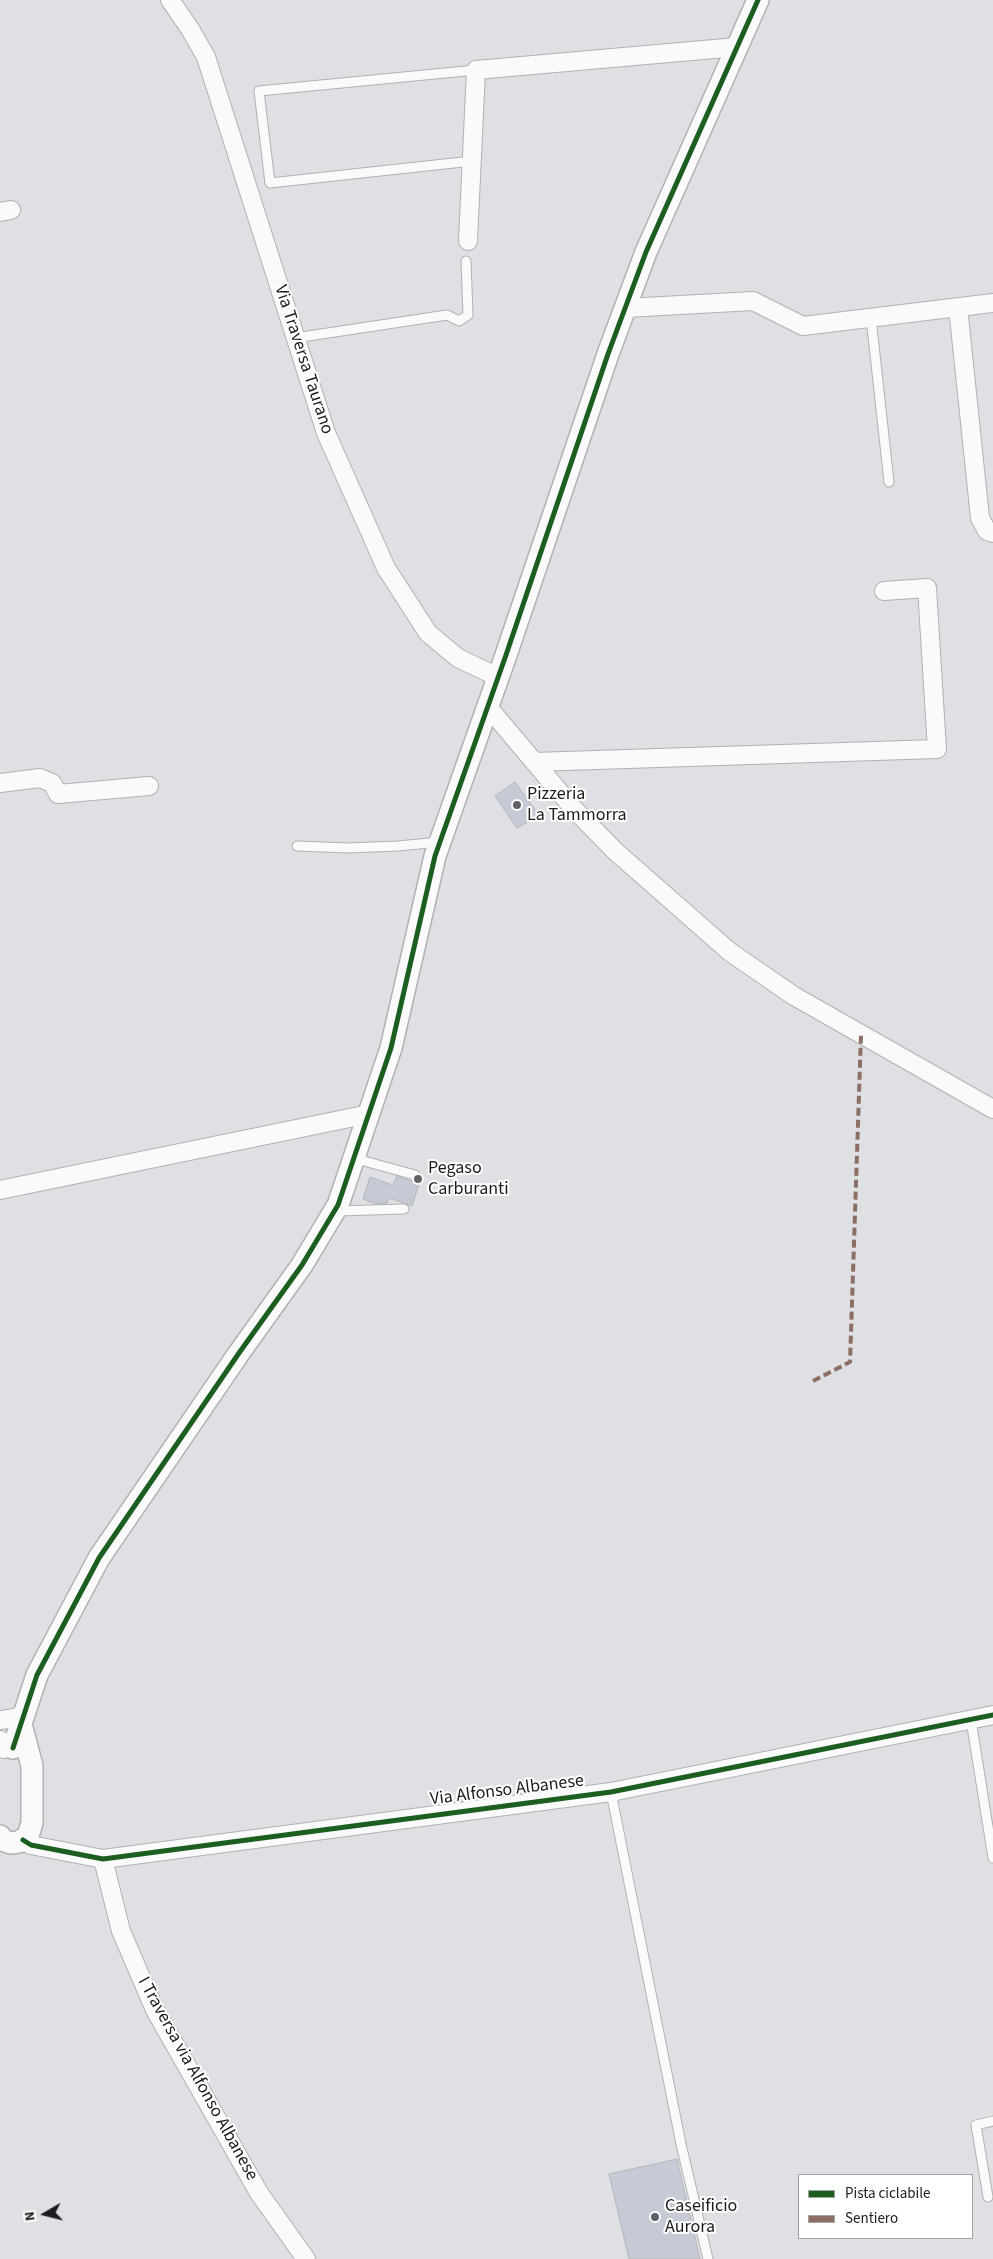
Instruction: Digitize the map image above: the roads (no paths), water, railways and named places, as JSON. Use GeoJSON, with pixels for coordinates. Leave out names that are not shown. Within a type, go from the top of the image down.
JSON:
{"type":"FeatureCollection","features":[{"type":"Feature","properties":{"kind":"street","name":"Via Traversa Taurano"},"geometry":{"type":"LineString","coordinates":[[170,0],[190,29],[206,58],[326,433],[386,568],[428,632],[458,658],[498,677]]}},
{"type":"Feature","properties":{"kind":"street"},"geometry":{"type":"LineString","coordinates":[[13,1838],[32,1766],[9,1749],[15,1718],[37,1675],[99,1558],[239,1353],[302,1265],[335,1211],[391,1048],[435,856],[471,765],[498,677],[608,354],[646,252],[758,0]]}},
{"type":"Feature","properties":{"kind":"street"},"geometry":{"type":"LineString","coordinates":[[468,240],[476,70],[737,47]]}},
{"type":"Feature","properties":{"kind":"street"},"geometry":{"type":"LineString","coordinates":[[626,308],[753,301],[803,326],[993,303]]}},
{"type":"Feature","properties":{"kind":"street"},"geometry":{"type":"LineString","coordinates":[[958,307],[980,518],[986,531],[993,533]]}},
{"type":"Feature","properties":{"kind":"street"},"geometry":{"type":"LineString","coordinates":[[534,762],[937,748],[927,588],[884,591]]}},
{"type":"Feature","properties":{"kind":"street"},"geometry":{"type":"LineString","coordinates":[[488,707],[573,808],[615,851],[730,952],[794,996],[993,1109]]}},
{"type":"Feature","properties":{"kind":"street"},"geometry":{"type":"LineString","coordinates":[[0,783],[40,778],[52,783],[58,794],[149,786]]}},
{"type":"Feature","properties":{"kind":"street"},"geometry":{"type":"LineString","coordinates":[[0,1190],[369,1114]]}},
{"type":"Feature","properties":{"kind":"street","name":"Via Alfonso Albanese"},"geometry":{"type":"LineString","coordinates":[[13,1838],[53,1850],[103,1859],[611,1792],[993,1715]]}},
{"type":"Feature","properties":{"kind":"street","name":"I Traversa via Alfonso Albanese"},"geometry":{"type":"LineString","coordinates":[[103,1859],[120,1931],[155,2010],[260,2193],[306,2259]]}},
{"type":"Feature","properties":{"kind":"lane"},"geometry":{"type":"LineString","coordinates":[[472,161],[270,183],[259,91],[476,70]]}},
{"type":"Feature","properties":{"kind":"lane"},"geometry":{"type":"LineString","coordinates":[[295,338],[447,315],[459,321],[468,315],[466,261]]}},
{"type":"Feature","properties":{"kind":"lane"},"geometry":{"type":"LineString","coordinates":[[871,318],[889,482]]}},
{"type":"Feature","properties":{"kind":"lane"},"geometry":{"type":"LineString","coordinates":[[296,846],[348,848],[440,842]]}},
{"type":"Feature","properties":{"kind":"lane"},"geometry":{"type":"LineString","coordinates":[[356,1154],[364,1161],[415,1175]]}},
{"type":"Feature","properties":{"kind":"lane"},"geometry":{"type":"LineString","coordinates":[[335,1211],[404,1209]]}},
{"type":"Feature","properties":{"kind":"lane"},"geometry":{"type":"LineString","coordinates":[[971,1720],[993,1858]]}},
{"type":"Feature","properties":{"kind":"lane"},"geometry":{"type":"LineString","coordinates":[[611,1792],[681,2144],[708,2259]]}},
{"type":"Feature","properties":{"kind":"lane"},"geometry":{"type":"LineString","coordinates":[[988,2197],[976,2125],[993,2121]]}},
{"type":"Feature","properties":{"kind":"place","name":"Pizzeria La Tammorra"},"geometry":{"type":"Point","coordinates":[517,805]}},
{"type":"Feature","properties":{"kind":"place","name":"Pegaso Carburanti"},"geometry":{"type":"Point","coordinates":[418,1179]}},
{"type":"Feature","properties":{"kind":"place","name":"Caseificio Aurora"},"geometry":{"type":"Point","coordinates":[655,2217]}}]}
